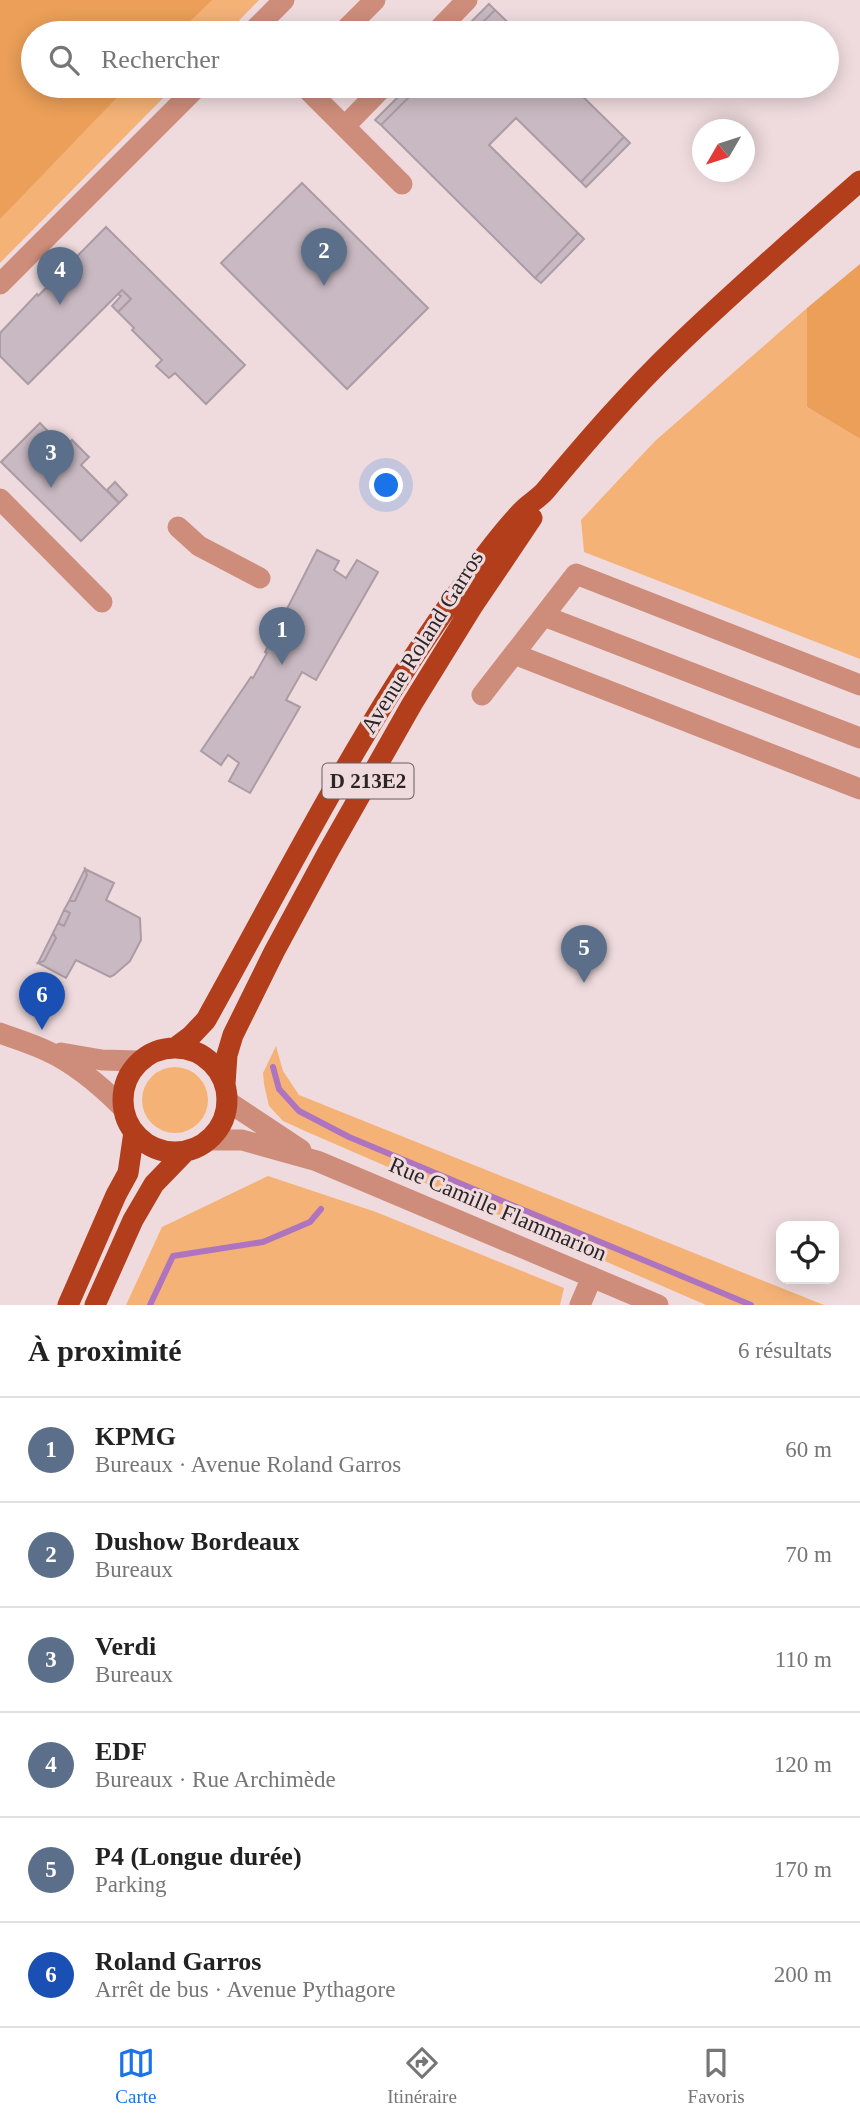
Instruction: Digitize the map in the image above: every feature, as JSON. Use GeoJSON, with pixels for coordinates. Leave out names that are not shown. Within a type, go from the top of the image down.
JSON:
{"type":"FeatureCollection","features":[{"type":"Feature","properties":{"kind":"main road","name":"Avenue Roland Garros"},"geometry":{"type":"LineString","coordinates":[[175,1048],[206,1020],[365,735],[464,582],[521,511],[542,494],[583,444],[675,348],[860,181]]}},
{"type":"Feature","properties":{"kind":"main road","name":"Avenue Roland Garros"},"geometry":{"type":"LineString","coordinates":[[226,1092],[227,1055],[233,1035],[274,952],[412,704],[531,519],[542,494]]}},
{"type":"Feature","properties":{"kind":"main road"},"geometry":{"type":"LineString","coordinates":[[175,1048],[191,1050],[206,1058],[217,1069],[226,1092],[222,1122],[209,1140],[186,1151],[172,1152],[157,1149],[134,1132],[123,1108],[123,1096],[125,1083],[139,1061],[150,1054],[175,1048]]}},
{"type":"Feature","properties":{"kind":"main road"},"geometry":{"type":"LineString","coordinates":[[68,1305],[128,1173],[134,1132]]}},
{"type":"Feature","properties":{"kind":"main road"},"geometry":{"type":"LineString","coordinates":[[95,1305],[128,1231],[154,1184],[186,1151]]}},
{"type":"Feature","properties":{"kind":"street"},"geometry":{"type":"LineString","coordinates":[[263,21],[284,0]]}},
{"type":"Feature","properties":{"kind":"street"},"geometry":{"type":"LineString","coordinates":[[354,21],[374,0]]}},
{"type":"Feature","properties":{"kind":"street"},"geometry":{"type":"LineString","coordinates":[[447,21],[467,0]]}},
{"type":"Feature","properties":{"kind":"street"},"geometry":{"type":"LineString","coordinates":[[0,284],[186,98]]}},
{"type":"Feature","properties":{"kind":"street"},"geometry":{"type":"LineString","coordinates":[[316,98],[402,184]]}},
{"type":"Feature","properties":{"kind":"street"},"geometry":{"type":"LineString","coordinates":[[345,126],[372,98]]}},
{"type":"Feature","properties":{"kind":"street"},"geometry":{"type":"LineString","coordinates":[[0,499],[102,602]]}},
{"type":"Feature","properties":{"kind":"street"},"geometry":{"type":"LineString","coordinates":[[178,527],[199,546],[260,578]]}},
{"type":"Feature","properties":{"kind":"street"},"geometry":{"type":"LineString","coordinates":[[482,695],[576,574],[860,685]]}},
{"type":"Feature","properties":{"kind":"street"},"geometry":{"type":"LineString","coordinates":[[544,616],[860,738]]}},
{"type":"Feature","properties":{"kind":"street"},"geometry":{"type":"LineString","coordinates":[[514,654],[860,789]]}},
{"type":"Feature","properties":{"kind":"street"},"geometry":{"type":"LineString","coordinates":[[0,1032],[48,1051],[72,1065],[95,1081],[123,1108]]}},
{"type":"Feature","properties":{"kind":"street"},"geometry":{"type":"LineString","coordinates":[[48,1051],[102,1060],[139,1061]]}},
{"type":"Feature","properties":{"kind":"street","name":"Rue Camille Flammarion"},"geometry":{"type":"LineString","coordinates":[[226,1092],[317,1161]]}},
{"type":"Feature","properties":{"kind":"street","name":"Rue Camille Flammarion"},"geometry":{"type":"LineString","coordinates":[[209,1140],[242,1140],[317,1161],[658,1305]]}},
{"type":"Feature","properties":{"kind":"street"},"geometry":{"type":"LineString","coordinates":[[580,1305],[592,1277]]}},
{"type":"Feature","properties":{"kind":"shaded area"},"geometry":{"type":"Polygon","coordinates":[[[0,0],[259,0],[239,21],[21,21],[21,98],[163,98],[0,263],[0,0]]]}},
{"type":"Feature","properties":{"kind":"shaded area"},"geometry":{"type":"Polygon","coordinates":[[[0,0],[212,0],[190,21],[21,21],[21,98],[116,98],[0,219],[0,0]]]}},
{"type":"Feature","properties":{"kind":"shaded area"},"geometry":{"type":"Polygon","coordinates":[[[860,264],[860,439],[807,407],[807,308],[860,264]]]}},
{"type":"Feature","properties":{"kind":"shaded area"},"geometry":{"type":"Polygon","coordinates":[[[807,308],[807,407],[860,439],[860,659],[584,552],[581,520],[655,441],[807,308]]]}},
{"type":"Feature","properties":{"kind":"shaded area"},"geometry":{"type":"Polygon","coordinates":[[[276,1046],[283,1071],[299,1095],[824,1305],[706,1305],[283,1121],[269,1106],[264,1084],[263,1073],[276,1046]]]}},
{"type":"Feature","properties":{"kind":"shaded area"},"geometry":{"type":"Polygon","coordinates":[[[175,1067],[188,1070],[198,1077],[205,1087],[208,1100],[205,1113],[198,1123],[188,1130],[175,1133],[162,1130],[152,1123],[145,1113],[142,1100],[145,1087],[152,1077],[162,1070],[175,1067]]]}},
{"type":"Feature","properties":{"kind":"shaded area"},"geometry":{"type":"Polygon","coordinates":[[[268,1176],[376,1212],[564,1288],[560,1305],[126,1305],[162,1227],[268,1176]]]}},
{"type":"Feature","properties":{"kind":"building"},"geometry":{"type":"Polygon","coordinates":[[[489,4],[495,10],[484,21],[472,21],[489,4]]]}},
{"type":"Feature","properties":{"kind":"building"},"geometry":{"type":"Polygon","coordinates":[[[495,10],[506,21],[484,21],[495,10]]]}},
{"type":"Feature","properties":{"kind":"building"},"geometry":{"type":"Polygon","coordinates":[[[397,98],[408,98],[381,125],[375,120],[397,98]]]}},
{"type":"Feature","properties":{"kind":"building"},"geometry":{"type":"Polygon","coordinates":[[[408,98],[584,98],[624,137],[581,182],[516,118],[489,145],[578,233],[535,278],[381,125],[408,98]]]}},
{"type":"Feature","properties":{"kind":"building"},"geometry":{"type":"Polygon","coordinates":[[[624,137],[630,143],[586,187],[581,182],[624,137]]]}},
{"type":"Feature","properties":{"kind":"building"},"geometry":{"type":"Polygon","coordinates":[[[302,183],[428,308],[347,389],[221,263],[302,183]]]}},
{"type":"Feature","properties":{"kind":"building"},"geometry":{"type":"Polygon","coordinates":[[[106,227],[245,365],[206,404],[175,373],[169,378],[156,366],[162,360],[118,312],[131,299],[122,290],[28,384],[0,356],[0,333],[106,227]]]}},
{"type":"Feature","properties":{"kind":"building"},"geometry":{"type":"Polygon","coordinates":[[[578,233],[584,239],[541,283],[535,278],[578,233]]]}},
{"type":"Feature","properties":{"kind":"building"},"geometry":{"type":"Polygon","coordinates":[[[122,290],[131,299],[118,312],[112,306],[121,296],[118,294],[122,290]]]}},
{"type":"Feature","properties":{"kind":"building"},"geometry":{"type":"Polygon","coordinates":[[[40,423],[64,448],[72,440],[89,457],[81,465],[119,503],[81,541],[1,462],[40,423]]]}},
{"type":"Feature","properties":{"kind":"building"},"geometry":{"type":"Polygon","coordinates":[[[115,482],[127,495],[119,503],[107,490],[115,482]]]}},
{"type":"Feature","properties":{"kind":"building"},"geometry":{"type":"Polygon","coordinates":[[[317,550],[339,561],[334,570],[346,578],[357,560],[378,572],[316,680],[302,672],[286,700],[300,707],[250,793],[229,781],[239,763],[228,755],[221,765],[201,751],[251,677],[253,678],[317,550]]]}},
{"type":"Feature","properties":{"kind":"building"},"geometry":{"type":"Polygon","coordinates":[[[85,869],[114,883],[106,900],[140,918],[141,940],[130,961],[110,977],[76,960],[66,978],[38,963],[44,961],[56,938],[53,933],[58,923],[64,926],[70,913],[64,910],[69,901],[75,901],[87,875],[85,869]]]}},
{"type":"Feature","properties":{"kind":"building"},"geometry":{"type":"Polygon","coordinates":[[[85,869],[87,875],[75,901],[69,901],[85,869]]]}},
{"type":"Feature","properties":{"kind":"building"},"geometry":{"type":"Polygon","coordinates":[[[64,910],[70,913],[64,926],[58,923],[64,910]]]}},
{"type":"Feature","properties":{"kind":"building"},"geometry":{"type":"Polygon","coordinates":[[[53,933],[56,938],[44,961],[38,963],[53,933]]]}},
{"type":"Feature","properties":{"kind":"waterway"},"geometry":{"type":"LineString","coordinates":[[273,1067],[279,1089],[299,1111],[349,1137],[751,1305]]}},
{"type":"Feature","properties":{"kind":"waterway"},"geometry":{"type":"LineString","coordinates":[[150,1305],[173,1256],[263,1242],[310,1222],[321,1209]]}},
{"type":"Feature","properties":{"kind":"place","name":"Dushow Bordeaux"},"geometry":{"type":"Point","coordinates":[324,286]}},
{"type":"Feature","properties":{"kind":"place","name":"EDF"},"geometry":{"type":"Point","coordinates":[60,305]}},
{"type":"Feature","properties":{"kind":"place","name":"Verdi"},"geometry":{"type":"Point","coordinates":[51,488]}},
{"type":"Feature","properties":{"kind":"place","name":"KPMG"},"geometry":{"type":"Point","coordinates":[282,665]}},
{"type":"Feature","properties":{"kind":"place","name":"P4 (Longue durée)"},"geometry":{"type":"Point","coordinates":[584,983]}},
{"type":"Feature","properties":{"kind":"place","name":"Roland Garros"},"geometry":{"type":"Point","coordinates":[42,1030]}}]}
